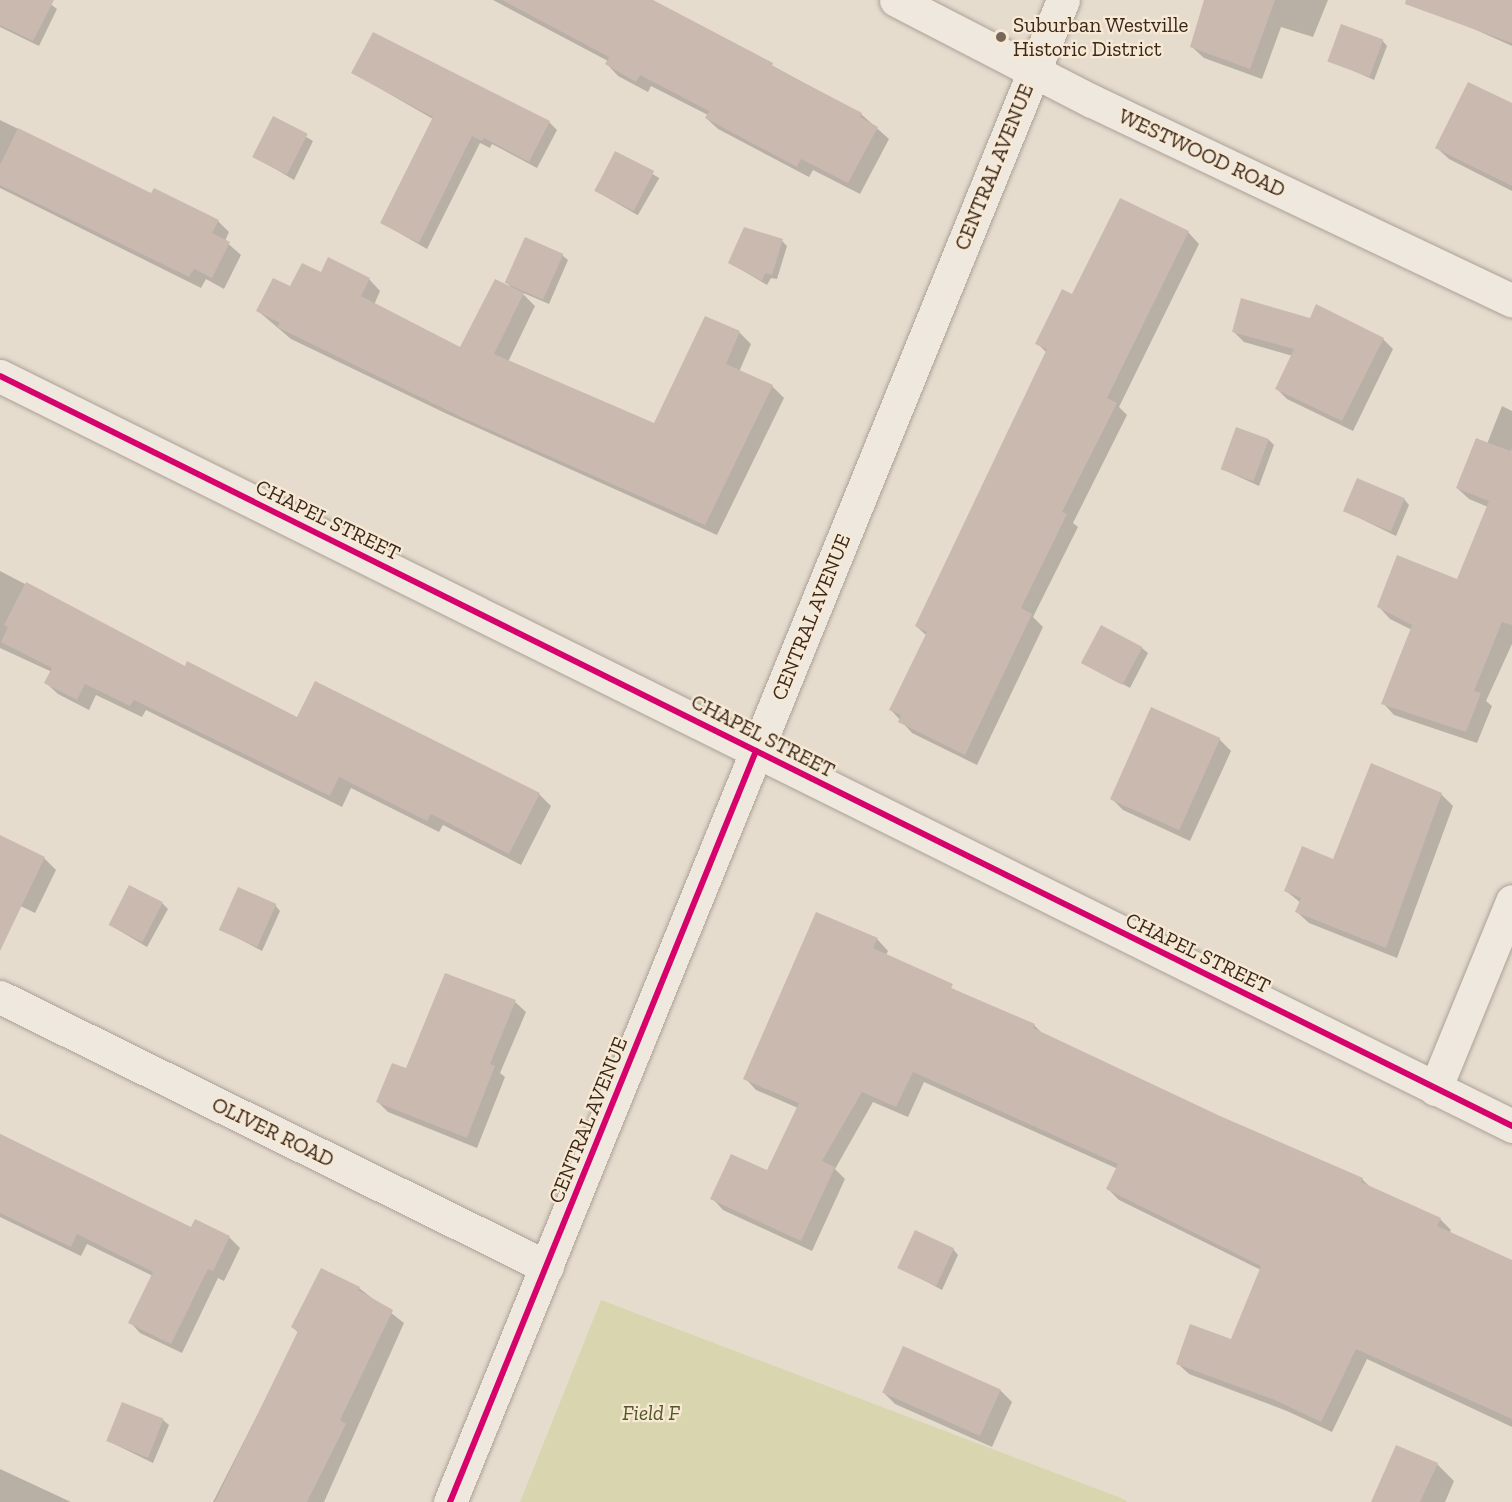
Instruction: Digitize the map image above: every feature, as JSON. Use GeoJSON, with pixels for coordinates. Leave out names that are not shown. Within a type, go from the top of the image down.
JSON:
{"type":"FeatureCollection","features":[{"type":"Feature","properties":{"kind":"street","name":"WESTWOOD ROAD"},"geometry":{"type":"LineString","coordinates":[[896,0],[1033,72],[1512,300]]}},
{"type":"Feature","properties":{"kind":"street","name":"CENTRAL AVENUE"},"geometry":{"type":"LineString","coordinates":[[450,1502],[1063,0]]}},
{"type":"Feature","properties":{"kind":"street","name":"CHAPEL STREET"},"geometry":{"type":"LineString","coordinates":[[0,375],[1512,1126]]}},
{"type":"Feature","properties":{"kind":"street"},"geometry":{"type":"LineString","coordinates":[[1435,1089],[1512,901]]}},
{"type":"Feature","properties":{"kind":"street","name":"OLIVER ROAD"},"geometry":{"type":"LineString","coordinates":[[0,997],[547,1267]]}},
{"type":"Feature","properties":{"kind":"green space","name":"Field F"},"geometry":{"type":"Polygon","coordinates":[[[601,1300],[1121,1498],[1128,1502],[520,1502],[601,1300]]]}},
{"type":"Feature","properties":{"kind":"building"},"geometry":{"type":"Polygon","coordinates":[[[0,0],[54,0],[33,41],[0,25],[0,0]]]}},
{"type":"Feature","properties":{"kind":"building"},"geometry":{"type":"Polygon","coordinates":[[[502,0],[653,0],[862,113],[860,117],[878,127],[848,183],[801,159],[797,167],[705,118],[709,111],[640,75],[636,82],[605,64],[609,57],[502,0]]]}},
{"type":"Feature","properties":{"kind":"building"},"geometry":{"type":"Polygon","coordinates":[[[1204,0],[1275,0],[1250,69],[1190,47],[1204,0]]]}},
{"type":"Feature","properties":{"kind":"building"},"geometry":{"type":"Polygon","coordinates":[[[1406,0],[1512,0],[1512,43],[1405,4],[1406,0]]]}},
{"type":"Feature","properties":{"kind":"building"},"geometry":{"type":"Polygon","coordinates":[[[1341,24],[1383,39],[1370,77],[1327,62],[1341,24]]]}},
{"type":"Feature","properties":{"kind":"building"},"geometry":{"type":"Polygon","coordinates":[[[373,32],[550,121],[529,162],[484,138],[482,141],[472,136],[419,243],[380,223],[433,117],[351,73],[373,32]]]}},
{"type":"Feature","properties":{"kind":"building"},"geometry":{"type":"Polygon","coordinates":[[[1468,82],[1512,103],[1512,186],[1435,148],[1468,82]]]}},
{"type":"Feature","properties":{"kind":"building"},"geometry":{"type":"Polygon","coordinates":[[[273,116],[308,134],[287,175],[252,157],[273,116]]]}},
{"type":"Feature","properties":{"kind":"building"},"geometry":{"type":"Polygon","coordinates":[[[18,128],[151,193],[154,188],[219,220],[212,233],[230,242],[212,278],[194,269],[189,277],[0,185],[0,165],[18,128]]]}},
{"type":"Feature","properties":{"kind":"building"},"geometry":{"type":"Polygon","coordinates":[[[615,151],[654,171],[634,211],[595,191],[615,151]]]}},
{"type":"Feature","properties":{"kind":"building"},"geometry":{"type":"Polygon","coordinates":[[[1120,198],[1189,231],[1107,398],[1117,403],[1062,512],[1067,514],[1021,608],[1032,614],[965,755],[898,722],[901,715],[889,710],[927,632],[915,626],[1047,349],[1035,344],[1062,289],[1072,294],[1120,198]]]}},
{"type":"Feature","properties":{"kind":"building"},"geometry":{"type":"Polygon","coordinates":[[[744,227],[783,239],[772,275],[765,273],[762,281],[728,263],[744,227]]]}},
{"type":"Feature","properties":{"kind":"building"},"geometry":{"type":"Polygon","coordinates":[[[525,237],[563,254],[543,300],[505,283],[525,237]]]}},
{"type":"Feature","properties":{"kind":"building"},"geometry":{"type":"Polygon","coordinates":[[[328,257],[370,278],[361,296],[460,347],[495,279],[524,293],[494,354],[654,423],[705,316],[740,331],[726,364],[773,385],[705,525],[463,418],[277,327],[280,323],[256,311],[273,278],[290,286],[302,263],[321,272],[328,257]]]}},
{"type":"Feature","properties":{"kind":"building"},"geometry":{"type":"Polygon","coordinates":[[[1241,298],[1310,318],[1316,304],[1384,338],[1342,421],[1275,389],[1294,349],[1232,332],[1241,298]]]}},
{"type":"Feature","properties":{"kind":"building"},"geometry":{"type":"Polygon","coordinates":[[[1236,427],[1269,439],[1253,481],[1221,469],[1236,427]]]}},
{"type":"Feature","properties":{"kind":"building"},"geometry":{"type":"Polygon","coordinates":[[[1476,438],[1510,451],[1512,448],[1512,625],[1502,622],[1474,691],[1481,693],[1466,732],[1381,704],[1412,625],[1377,607],[1397,555],[1457,579],[1489,501],[1456,488],[1476,438]]]}},
{"type":"Feature","properties":{"kind":"building"},"geometry":{"type":"Polygon","coordinates":[[[1357,478],[1405,498],[1391,531],[1343,511],[1357,478]]]}},
{"type":"Feature","properties":{"kind":"building"},"geometry":{"type":"Polygon","coordinates":[[[26,582],[185,666],[187,661],[297,717],[315,681],[540,793],[509,854],[431,814],[427,821],[339,777],[330,796],[134,700],[130,706],[85,684],[77,700],[44,683],[52,668],[1,642],[8,627],[4,625],[26,582]]]}},
{"type":"Feature","properties":{"kind":"building"},"geometry":{"type":"Polygon","coordinates":[[[1101,625],[1142,647],[1122,685],[1081,663],[1101,625]]]}},
{"type":"Feature","properties":{"kind":"building"},"geometry":{"type":"Polygon","coordinates":[[[1151,707],[1220,738],[1179,830],[1110,799],[1151,707]]]}},
{"type":"Feature","properties":{"kind":"building"},"geometry":{"type":"Polygon","coordinates":[[[1371,763],[1442,793],[1386,948],[1295,912],[1301,898],[1284,891],[1302,846],[1333,859],[1371,763]]]}},
{"type":"Feature","properties":{"kind":"building"},"geometry":{"type":"Polygon","coordinates":[[[0,835],[45,857],[0,951],[0,835]]]}},
{"type":"Feature","properties":{"kind":"building"},"geometry":{"type":"Polygon","coordinates":[[[129,885],[163,902],[142,942],[109,925],[129,885]]]}},
{"type":"Feature","properties":{"kind":"building"},"geometry":{"type":"Polygon","coordinates":[[[238,887],[276,904],[257,947],[219,930],[238,887]]]}},
{"type":"Feature","properties":{"kind":"building"},"geometry":{"type":"Polygon","coordinates":[[[816,912],[878,938],[873,948],[953,984],[951,988],[1035,1024],[1033,1028],[1220,1116],[1363,1178],[1361,1182],[1441,1218],[1437,1226],[1512,1260],[1512,1419],[1356,1349],[1321,1422],[1275,1400],[1176,1364],[1190,1324],[1231,1339],[1261,1266],[1106,1189],[1118,1164],[913,1072],[896,1107],[862,1092],[822,1161],[835,1167],[801,1241],[710,1199],[731,1154],[767,1170],[799,1103],[743,1079],[816,912]]]}},
{"type":"Feature","properties":{"kind":"building"},"geometry":{"type":"Polygon","coordinates":[[[445,973],[516,1000],[490,1064],[495,1066],[467,1138],[376,1102],[392,1063],[406,1068],[445,973]]]}},
{"type":"Feature","properties":{"kind":"building"},"geometry":{"type":"Polygon","coordinates":[[[0,1134],[191,1227],[195,1219],[230,1236],[213,1271],[208,1269],[171,1344],[128,1323],[153,1272],[77,1234],[71,1247],[0,1213],[0,1134]]]}},
{"type":"Feature","properties":{"kind":"building"},"geometry":{"type":"Polygon","coordinates":[[[915,1230],[954,1248],[936,1286],[897,1268],[915,1230]]]}},
{"type":"Feature","properties":{"kind":"building"},"geometry":{"type":"Polygon","coordinates":[[[321,1268],[360,1287],[358,1290],[393,1310],[340,1420],[346,1424],[307,1502],[215,1502],[298,1331],[291,1327],[321,1268]]]}},
{"type":"Feature","properties":{"kind":"building"},"geometry":{"type":"Polygon","coordinates":[[[903,1346],[1001,1390],[980,1436],[882,1393],[903,1346]]]}},
{"type":"Feature","properties":{"kind":"building"},"geometry":{"type":"Polygon","coordinates":[[[122,1402],[164,1419],[148,1458],[106,1441],[122,1402]]]}},
{"type":"Feature","properties":{"kind":"building"},"geometry":{"type":"Polygon","coordinates":[[[1396,1445],[1438,1463],[1420,1502],[1371,1502],[1396,1445]]]}},
{"type":"Feature","properties":{"kind":"cycle path"},"geometry":{"type":"LineString","coordinates":[[0,376],[1512,1126]]}},
{"type":"Feature","properties":{"kind":"cycle path"},"geometry":{"type":"LineString","coordinates":[[450,1502],[756,751]]}},
{"type":"Feature","properties":{"kind":"place","name":"Suburban Westville Historic District"},"geometry":{"type":"Point","coordinates":[1001,37]}}]}
